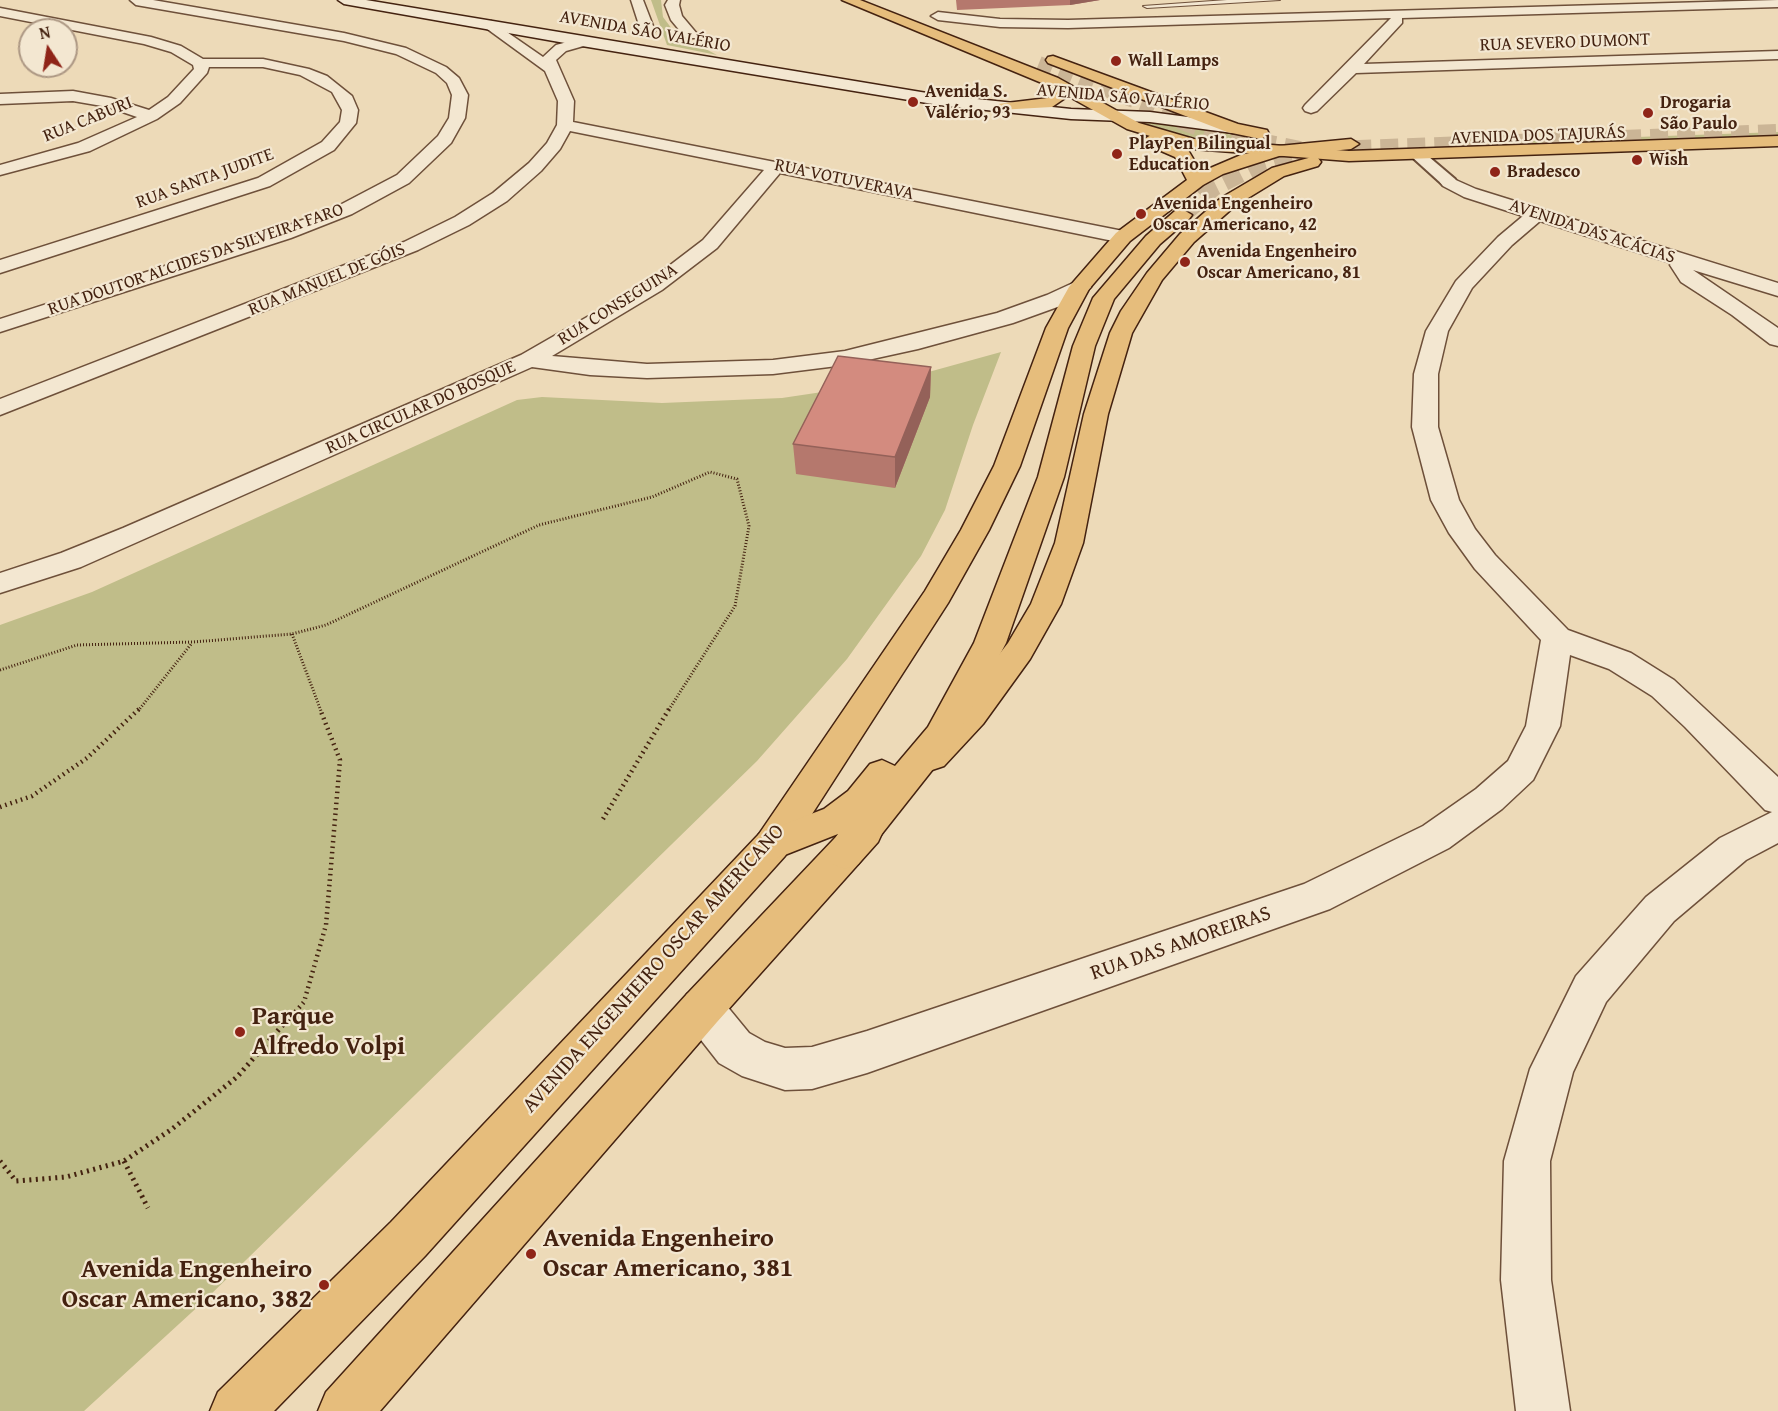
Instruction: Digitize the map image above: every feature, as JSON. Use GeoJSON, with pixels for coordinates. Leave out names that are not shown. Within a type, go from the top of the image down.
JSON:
{"type":"FeatureCollection","features":[{"type":"Feature","properties":{"kind":"main road"},"geometry":{"type":"LineString","coordinates":[[848,0],[1057,83],[1112,100],[1132,99],[1121,88]]}},
{"type":"Feature","properties":{"kind":"main road"},"geometry":{"type":"LineString","coordinates":[[873,0],[1233,128],[1350,150]]}},
{"type":"Feature","properties":{"kind":"main road"},"geometry":{"type":"LineString","coordinates":[[932,14],[998,39]]}},
{"type":"Feature","properties":{"kind":"main road"},"geometry":{"type":"LineString","coordinates":[[1004,108],[1052,102],[1062,94],[1057,83]]}},
{"type":"Feature","properties":{"kind":"main road"},"geometry":{"type":"LineString","coordinates":[[1057,83],[1111,115],[1150,132],[1193,144],[1279,151],[1350,150]]}},
{"type":"Feature","properties":{"kind":"main road","name":"AVENIDA DOS TAJURÁS"},"geometry":{"type":"LineString","coordinates":[[1350,150],[1778,127]]}},
{"type":"Feature","properties":{"kind":"main road"},"geometry":{"type":"LineString","coordinates":[[1151,140],[1182,154],[1197,181]]}},
{"type":"Feature","properties":{"kind":"main road","name":"AVENIDA DOS TAJURÁS"},"geometry":{"type":"LineString","coordinates":[[1297,148],[1417,154],[1778,141]]}},
{"type":"Feature","properties":{"kind":"main road","name":"AVENIDA ENGENHEIRO OSCAR AMERICANO"},"geometry":{"type":"LineString","coordinates":[[237,1411],[408,1239],[772,845],[938,596],[975,530],[1007,466],[1058,328],[1080,287],[1124,237],[1197,181],[1229,165],[1297,148]]}},
{"type":"Feature","properties":{"kind":"main road"},"geometry":{"type":"LineString","coordinates":[[345,1411],[702,1008],[971,716],[1019,651],[1046,604],[1069,543],[1096,414],[1121,333],[1154,277],[1187,238],[1228,202],[1269,178],[1309,162],[1350,150]]}},
{"type":"Feature","properties":{"kind":"main road"},"geometry":{"type":"LineString","coordinates":[[1229,165],[1257,167],[1266,172],[1269,178]]}},
{"type":"Feature","properties":{"kind":"main road"},"geometry":{"type":"LineString","coordinates":[[845,853],[940,736],[990,643],[1051,477],[1084,346],[1104,298],[1153,240],[1182,215]]}},
{"type":"Feature","properties":{"kind":"main road"},"geometry":{"type":"LineString","coordinates":[[772,845],[837,819],[861,801],[990,643]]}},
{"type":"Feature","properties":{"kind":"street","name":"AVENIDA SÃO VALÉRIO"},"geometry":{"type":"LineString","coordinates":[[344,0],[491,25],[575,44],[939,100],[1004,108],[1173,120],[1233,128]]}},
{"type":"Feature","properties":{"kind":"street"},"geometry":{"type":"LineString","coordinates":[[637,0],[648,31]]}},
{"type":"Feature","properties":{"kind":"street"},"geometry":{"type":"LineString","coordinates":[[674,0],[672,5],[676,17],[691,35]]}},
{"type":"Feature","properties":{"kind":"street","name":"RUA DOUTOR ALCIDES DA SILVEIRA FARO"},"geometry":{"type":"LineString","coordinates":[[1,326],[284,234],[345,210],[404,179],[446,139],[457,118],[460,95],[454,81],[441,70],[401,51],[344,37],[133,2]]}},
{"type":"Feature","properties":{"kind":"street"},"geometry":{"type":"LineString","coordinates":[[932,14],[1000,23],[1068,24],[1778,3]]}},
{"type":"Feature","properties":{"kind":"street","name":"RUA SANTA JUDITE"},"geometry":{"type":"LineString","coordinates":[[0,12],[30,18]]}},
{"type":"Feature","properties":{"kind":"street"},"geometry":{"type":"LineString","coordinates":[[78,19],[93,14]]}},
{"type":"Feature","properties":{"kind":"street"},"geometry":{"type":"LineString","coordinates":[[1311,108],[1352,69],[1397,20]]}},
{"type":"Feature","properties":{"kind":"street"},"geometry":{"type":"LineString","coordinates":[[1019,39],[1029,30],[1068,24]]}},
{"type":"Feature","properties":{"kind":"street"},"geometry":{"type":"LineString","coordinates":[[491,25],[551,69]]}},
{"type":"Feature","properties":{"kind":"street","name":"RUA SANTA JUDITE"},"geometry":{"type":"LineString","coordinates":[[0,267],[264,182],[302,163],[328,146],[348,123],[350,110],[346,99],[322,79],[263,63],[200,63],[176,50],[146,40],[78,27]]}},
{"type":"Feature","properties":{"kind":"street"},"geometry":{"type":"LineString","coordinates":[[519,46],[575,44]]}},
{"type":"Feature","properties":{"kind":"street"},"geometry":{"type":"LineString","coordinates":[[565,125],[566,100],[551,69],[549,58],[552,54],[575,44]]}},
{"type":"Feature","properties":{"kind":"street","name":"RUA SEVERO DUMONT"},"geometry":{"type":"LineString","coordinates":[[1352,69],[1778,55]]}},
{"type":"Feature","properties":{"kind":"street","name":"RUA CABURI"},"geometry":{"type":"LineString","coordinates":[[0,170],[84,147],[151,116],[174,100],[202,70],[200,63]]}},
{"type":"Feature","properties":{"kind":"street"},"geometry":{"type":"LineString","coordinates":[[0,99],[73,96],[111,103],[151,116]]}},
{"type":"Feature","properties":{"kind":"street","name":"AVENIDA SÃO VALÉRIO"},"geometry":{"type":"LineString","coordinates":[[939,100],[1151,140],[1193,144]]}},
{"type":"Feature","properties":{"kind":"street","name":"RUA VOTUVERAVA"},"geometry":{"type":"LineString","coordinates":[[565,125],[1124,237]]}},
{"type":"Feature","properties":{"kind":"street","name":"RUA MANUEL DE GÓIS"},"geometry":{"type":"LineString","coordinates":[[0,408],[401,250],[462,221],[500,197],[535,168],[554,144],[565,125]]}},
{"type":"Feature","properties":{"kind":"street","name":"AVENIDA DAS ACÁCIAS"},"geometry":{"type":"LineString","coordinates":[[1417,154],[1449,182],[1470,193],[1778,290]]}},
{"type":"Feature","properties":{"kind":"street","name":"RUA CONSEGUINA"},"geometry":{"type":"LineString","coordinates":[[529,360],[655,286],[710,244],[777,166]]}},
{"type":"Feature","properties":{"kind":"street"},"geometry":{"type":"LineString","coordinates":[[1538,213],[1505,241],[1463,285],[1437,331],[1426,374],[1425,427],[1445,500],[1464,533],[1485,562],[1557,638],[1620,661],[1663,688],[1697,718],[1778,800]]}},
{"type":"Feature","properties":{"kind":"street"},"geometry":{"type":"LineString","coordinates":[[1679,260],[1681,269],[1688,278],[1740,310],[1778,339]]}},
{"type":"Feature","properties":{"kind":"street"},"geometry":{"type":"LineString","coordinates":[[1735,277],[1734,299],[1740,310]]}},
{"type":"Feature","properties":{"kind":"street","name":"RUA CIRCULAR DO BOSQUE"},"geometry":{"type":"LineString","coordinates":[[0,583],[71,560],[133,534],[529,360],[590,368],[647,371],[773,367],[845,358],[910,344],[1005,318],[1055,300],[1080,287]]}},
{"type":"Feature","properties":{"kind":"street","name":"RUA CIRCULAR DO BOSQUE"},"geometry":{"type":"LineString","coordinates":[[1005,318],[1037,320],[1058,328]]}},
{"type":"Feature","properties":{"kind":"street","name":"RUA DAS AMOREIRAS"},"geometry":{"type":"LineString","coordinates":[[702,1008],[734,1048],[758,1061],[785,1069],[812,1068],[867,1052],[1316,897],[1436,837],[1489,799],[1521,770],[1543,726],[1557,638]]}},
{"type":"Feature","properties":{"kind":"street"},"geometry":{"type":"LineString","coordinates":[[1543,1411],[1526,1280],[1527,1161],[1552,1069],[1591,989],[1660,909],[1733,849],[1778,825]]}},
{"type":"Feature","properties":{"kind":"lane"},"geometry":{"type":"LineString","coordinates":[[1145,3],[1276,0]]}},
{"type":"Feature","properties":{"kind":"lane"},"geometry":{"type":"LineString","coordinates":[[1145,3],[1158,21]]}},
{"type":"Feature","properties":{"kind":"lane"},"geometry":{"type":"LineString","coordinates":[[1171,3],[1192,20]]}},
{"type":"Feature","properties":{"kind":"path"},"geometry":{"type":"LineString","coordinates":[[0,670],[77,645],[193,642],[292,634],[326,625],[480,550],[539,525],[652,498],[710,472],[737,479],[749,526],[735,606],[632,767],[603,819]]}},
{"type":"Feature","properties":{"kind":"path"},"geometry":{"type":"LineString","coordinates":[[0,1161],[16,1181],[66,1177],[124,1161],[172,1129],[237,1077],[304,1002],[326,925],[340,760],[302,653],[292,634]]}},
{"type":"Feature","properties":{"kind":"path"},"geometry":{"type":"LineString","coordinates":[[0,807],[32,796],[87,758],[136,713],[193,642]]}},
{"type":"Feature","properties":{"kind":"path"},"geometry":{"type":"LineString","coordinates":[[124,1161],[148,1208]]}},
{"type":"Feature","properties":{"kind":"shaded area"},"geometry":{"type":"Polygon","coordinates":[[[651,0],[661,0],[663,17],[675,33],[717,55],[667,45],[651,0]]]}},
{"type":"Feature","properties":{"kind":"shaded area"},"geometry":{"type":"Polygon","coordinates":[[[1126,118],[1179,123],[1232,135],[1232,139],[1226,143],[1203,141],[1141,125],[1126,118]]]}},
{"type":"Feature","properties":{"kind":"shaded area"},"geometry":{"type":"Polygon","coordinates":[[[1778,132],[1778,136],[1529,145],[1524,141],[1778,132]]]}},
{"type":"Feature","properties":{"kind":"shaded area","name":"Parque Alfredo Volpi"},"geometry":{"type":"Polygon","coordinates":[[[1001,352],[973,425],[945,510],[921,556],[847,659],[757,761],[203,1302],[84,1411],[0,1411],[0,625],[92,592],[517,400],[542,397],[662,403],[782,398],[896,381],[1001,352]]]}},
{"type":"Feature","properties":{"kind":"building"},"geometry":{"type":"Polygon","coordinates":[[[838,356],[931,367],[895,457],[793,444],[838,356]]]}},
{"type":"Feature","properties":{"kind":"tunnel"},"geometry":{"type":"LineString","coordinates":[[1039,63],[1184,121]]}},
{"type":"Feature","properties":{"kind":"tunnel"},"geometry":{"type":"LineString","coordinates":[[1180,120],[1214,133],[1300,150]]}},
{"type":"Feature","properties":{"kind":"tunnel"},"geometry":{"type":"LineString","coordinates":[[1182,215],[1214,187],[1252,168],[1308,151],[1778,133]]}},
{"type":"Feature","properties":{"kind":"place","name":"Wall Lamps"},"geometry":{"type":"Point","coordinates":[1116,61]}},
{"type":"Feature","properties":{"kind":"place","name":"Avenida S. Valério, 93"},"geometry":{"type":"Point","coordinates":[913,102]}},
{"type":"Feature","properties":{"kind":"place","name":"Drogaria São Paulo"},"geometry":{"type":"Point","coordinates":[1648,113]}},
{"type":"Feature","properties":{"kind":"place","name":"PlayPen Bilingual Education"},"geometry":{"type":"Point","coordinates":[1117,154]}},
{"type":"Feature","properties":{"kind":"place","name":"Wish"},"geometry":{"type":"Point","coordinates":[1637,160]}},
{"type":"Feature","properties":{"kind":"place","name":"Bradesco"},"geometry":{"type":"Point","coordinates":[1495,172]}},
{"type":"Feature","properties":{"kind":"place","name":"Avenida Engenheiro Oscar Americano, 42"},"geometry":{"type":"Point","coordinates":[1141,214]}},
{"type":"Feature","properties":{"kind":"place","name":"Avenida Engenheiro Oscar Americano, 81"},"geometry":{"type":"Point","coordinates":[1185,262]}},
{"type":"Feature","properties":{"kind":"place","name":"Parque Alfredo Volpi"},"geometry":{"type":"Point","coordinates":[240,1032]}},
{"type":"Feature","properties":{"kind":"place","name":"Avenida Engenheiro Oscar Americano, 381"},"geometry":{"type":"Point","coordinates":[531,1254]}},
{"type":"Feature","properties":{"kind":"place","name":"Avenida Engenheiro Oscar Americano, 382"},"geometry":{"type":"Point","coordinates":[324,1285]}}]}
